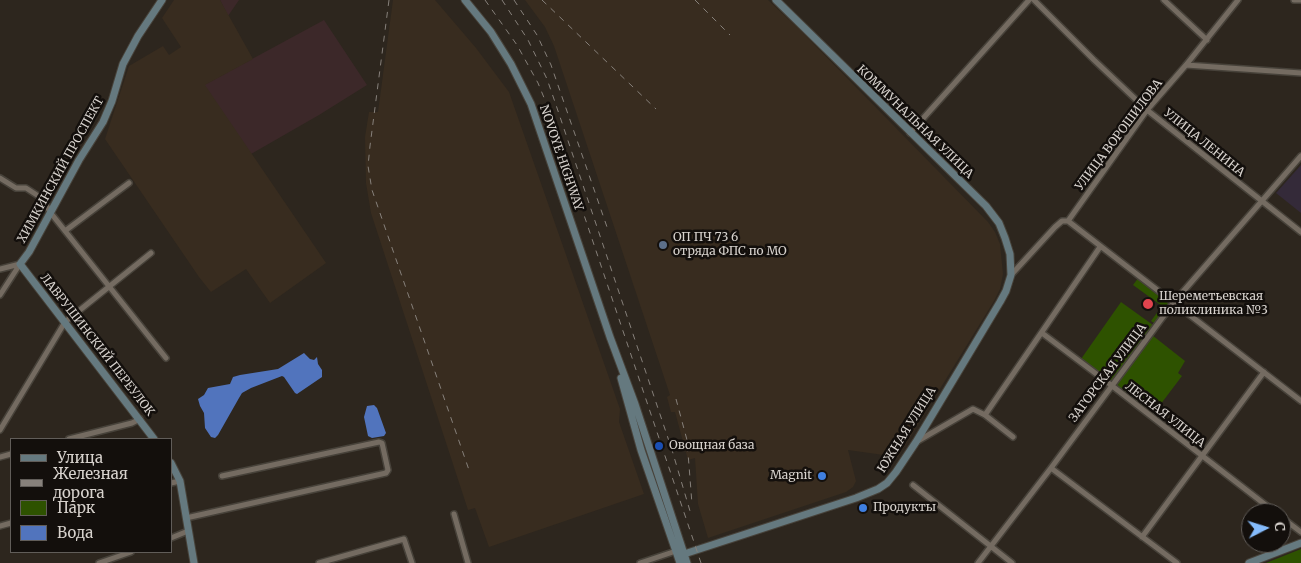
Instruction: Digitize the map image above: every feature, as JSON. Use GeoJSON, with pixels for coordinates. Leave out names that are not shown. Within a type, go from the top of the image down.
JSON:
{"type":"FeatureCollection","features":[{"type":"Feature","properties":{"kind":"street","name":"ХИМКИНСКИЙ ПРОСПЕКТ"},"geometry":{"type":"LineString","coordinates":[[0,295],[103,122],[112,101],[123,64],[162,0]]}},
{"type":"Feature","properties":{"kind":"street","name":"NOVOYE HIGHWAY"},"geometry":{"type":"LineString","coordinates":[[465,0],[491,32],[511,64],[531,104],[610,337],[635,404],[680,556],[688,563]]}},
{"type":"Feature","properties":{"kind":"street","name":"КОММУНАЛЬНАЯ УЛИЦА"},"geometry":{"type":"LineString","coordinates":[[776,0],[986,206],[999,223],[1010,254],[1011,275]]}},
{"type":"Feature","properties":{"kind":"street"},"geometry":{"type":"LineString","coordinates":[[910,133],[1029,0]]}},
{"type":"Feature","properties":{"kind":"street","name":"УЛИЦА ЛЕНИНА"},"geometry":{"type":"LineString","coordinates":[[1034,0],[1147,110],[1301,232]]}},
{"type":"Feature","properties":{"kind":"street"},"geometry":{"type":"LineString","coordinates":[[1164,0],[1207,40]]}},
{"type":"Feature","properties":{"kind":"street","name":"УЛИЦА ВОРОШИЛОВА"},"geometry":{"type":"LineString","coordinates":[[1011,275],[1055,227],[1062,221],[1068,221],[1147,110],[1207,40],[1238,0]]}},
{"type":"Feature","properties":{"kind":"street"},"geometry":{"type":"LineString","coordinates":[[1294,0],[1301,0]]}},
{"type":"Feature","properties":{"kind":"street"},"geometry":{"type":"LineString","coordinates":[[1186,65],[1301,73]]}},
{"type":"Feature","properties":{"kind":"street","name":"ЗАГОРСКАЯ УЛИЦА"},"geometry":{"type":"LineString","coordinates":[[978,563],[1052,468],[1174,302],[1301,156]]}},
{"type":"Feature","properties":{"kind":"street"},"geometry":{"type":"LineString","coordinates":[[0,178],[16,188],[26,188],[43,199],[50,212],[108,287],[166,358]]}},
{"type":"Feature","properties":{"kind":"street"},"geometry":{"type":"LineString","coordinates":[[65,231],[129,183]]}},
{"type":"Feature","properties":{"kind":"street"},"geometry":{"type":"LineString","coordinates":[[1068,221],[1301,401]]}},
{"type":"Feature","properties":{"kind":"street"},"geometry":{"type":"LineString","coordinates":[[985,415],[1100,247]]}},
{"type":"Feature","properties":{"kind":"street"},"geometry":{"type":"LineString","coordinates":[[0,430],[66,322],[151,253]]}},
{"type":"Feature","properties":{"kind":"street"},"geometry":{"type":"LineString","coordinates":[[0,269],[20,264]]}},
{"type":"Feature","properties":{"kind":"street","name":"ЛАВРУШИНСКИЙ ПЕРЕУЛОК"},"geometry":{"type":"LineString","coordinates":[[20,264],[153,438]]}},
{"type":"Feature","properties":{"kind":"street","name":"ЮЖНАЯ УЛИЦА"},"geometry":{"type":"LineString","coordinates":[[680,556],[856,498],[887,483],[916,442],[1000,302],[1011,275]]}},
{"type":"Feature","properties":{"kind":"street","name":"ЛЕСНАЯ УЛИЦА"},"geometry":{"type":"LineString","coordinates":[[1042,333],[1263,503]]}},
{"type":"Feature","properties":{"kind":"street"},"geometry":{"type":"LineString","coordinates":[[1142,537],[1264,372]]}},
{"type":"Feature","properties":{"kind":"street"},"geometry":{"type":"LineString","coordinates":[[916,442],[973,409],[985,415],[1013,437]]}},
{"type":"Feature","properties":{"kind":"street"},"geometry":{"type":"LineString","coordinates":[[73,438],[132,423],[140,419]]}},
{"type":"Feature","properties":{"kind":"street"},"geometry":{"type":"LineString","coordinates":[[186,518],[388,470],[381,442],[222,476]]}},
{"type":"Feature","properties":{"kind":"street"},"geometry":{"type":"LineString","coordinates":[[172,465],[180,481],[194,563]]}},
{"type":"Feature","properties":{"kind":"street"},"geometry":{"type":"LineString","coordinates":[[1052,468],[1177,563]]}},
{"type":"Feature","properties":{"kind":"street"},"geometry":{"type":"LineString","coordinates":[[172,483],[180,481]]}},
{"type":"Feature","properties":{"kind":"street"},"geometry":{"type":"LineString","coordinates":[[913,485],[1012,563]]}},
{"type":"Feature","properties":{"kind":"street"},"geometry":{"type":"LineString","coordinates":[[454,514],[468,563]]}},
{"type":"Feature","properties":{"kind":"street"},"geometry":{"type":"LineString","coordinates":[[172,538],[188,531]]}},
{"type":"Feature","properties":{"kind":"street"},"geometry":{"type":"LineString","coordinates":[[319,563],[404,539],[412,563]]}},
{"type":"Feature","properties":{"kind":"street"},"geometry":{"type":"LineString","coordinates":[[1249,563],[1301,543]]}},
{"type":"Feature","properties":{"kind":"street"},"geometry":{"type":"LineString","coordinates":[[99,563],[128,553]]}},
{"type":"Feature","properties":{"kind":"street"},"geometry":{"type":"LineString","coordinates":[[640,563],[680,556]]}},
{"type":"Feature","properties":{"kind":"shaded area"},"geometry":{"type":"Polygon","coordinates":[[[174,0],[220,0],[253,59],[205,85],[326,263],[270,303],[246,269],[211,292],[105,139],[129,66],[163,46],[169,55],[181,47],[162,18],[174,0]]]}},
{"type":"Feature","properties":{"kind":"shaded area"},"geometry":{"type":"Polygon","coordinates":[[[220,0],[239,0],[228,16],[220,0]]]}},
{"type":"Feature","properties":{"kind":"shaded area"},"geometry":{"type":"Polygon","coordinates":[[[393,0],[435,0],[476,48],[509,92],[620,409],[619,422],[644,494],[489,547],[475,508],[468,510],[371,213],[366,183],[365,137],[369,112],[378,112],[393,0]]]}},
{"type":"Feature","properties":{"kind":"shaded area"},"geometry":{"type":"Polygon","coordinates":[[[525,0],[768,0],[799,29],[988,222],[1000,244],[1003,274],[1000,289],[898,457],[848,450],[856,481],[853,487],[846,492],[708,538],[698,504],[695,458],[688,460],[675,412],[671,412],[667,397],[670,395],[554,46],[545,27],[525,0]]]}},
{"type":"Feature","properties":{"kind":"shaded area"},"geometry":{"type":"Polygon","coordinates":[[[324,20],[367,85],[251,154],[204,85],[324,20]]]}},
{"type":"Feature","properties":{"kind":"shaded area"},"geometry":{"type":"Polygon","coordinates":[[[1301,165],[1301,213],[1276,193],[1301,165]]]}},
{"type":"Feature","properties":{"kind":"green space"},"geometry":{"type":"Polygon","coordinates":[[[1139,277],[1171,301],[1154,323],[1151,321],[1162,306],[1133,285],[1139,277]]]}},
{"type":"Feature","properties":{"kind":"green space"},"geometry":{"type":"Polygon","coordinates":[[[1121,302],[1153,325],[1111,382],[1081,359],[1121,302]]]}},
{"type":"Feature","properties":{"kind":"green space"},"geometry":{"type":"Polygon","coordinates":[[[1152,335],[1185,361],[1178,373],[1182,376],[1154,413],[1114,384],[1152,335]]]}},
{"type":"Feature","properties":{"kind":"green space"},"geometry":{"type":"Polygon","coordinates":[[[1301,549],[1301,563],[1266,563],[1301,549]]]}},
{"type":"Feature","properties":{"kind":"water"},"geometry":{"type":"Polygon","coordinates":[[[304,353],[310,359],[314,360],[317,357],[318,364],[322,370],[322,377],[297,394],[282,376],[251,388],[242,393],[218,435],[215,438],[211,437],[205,428],[204,413],[198,399],[204,395],[208,388],[230,384],[233,377],[240,375],[278,369],[304,353]]]}},
{"type":"Feature","properties":{"kind":"water"},"geometry":{"type":"Polygon","coordinates":[[[374,405],[377,408],[386,433],[384,436],[372,438],[368,436],[364,417],[367,406],[374,405]]]}},
{"type":"Feature","properties":{"kind":"railway"},"geometry":{"type":"LineString","coordinates":[[389,0],[368,166],[372,190],[469,470]]}},
{"type":"Feature","properties":{"kind":"railway"},"geometry":{"type":"LineString","coordinates":[[485,0],[517,45],[538,83],[547,105],[701,563]]}},
{"type":"Feature","properties":{"kind":"railway"},"geometry":{"type":"LineString","coordinates":[[502,0],[528,40],[547,79],[672,450],[690,511]]}},
{"type":"Feature","properties":{"kind":"railway"},"geometry":{"type":"LineString","coordinates":[[514,0],[537,35],[551,65],[607,227]]}},
{"type":"Feature","properties":{"kind":"railway"},"geometry":{"type":"LineString","coordinates":[[542,0],[656,109]]}},
{"type":"Feature","properties":{"kind":"railway"},"geometry":{"type":"LineString","coordinates":[[695,0],[730,35]]}},
{"type":"Feature","properties":{"kind":"railway"},"geometry":{"type":"LineString","coordinates":[[676,399],[687,440],[692,504]]}},
{"type":"Feature","properties":{"kind":"place","name":"ОП ПЧ 73 6 отряда ФПС по МО"},"geometry":{"type":"Point","coordinates":[663,245]}},
{"type":"Feature","properties":{"kind":"place","name":"Шереметьевская поликлиника №3"},"geometry":{"type":"Point","coordinates":[1148,304]}},
{"type":"Feature","properties":{"kind":"place","name":"Овощная база"},"geometry":{"type":"Point","coordinates":[659,446]}},
{"type":"Feature","properties":{"kind":"place","name":"Magnit"},"geometry":{"type":"Point","coordinates":[822,476]}},
{"type":"Feature","properties":{"kind":"place","name":"Продукты"},"geometry":{"type":"Point","coordinates":[863,508]}}]}
